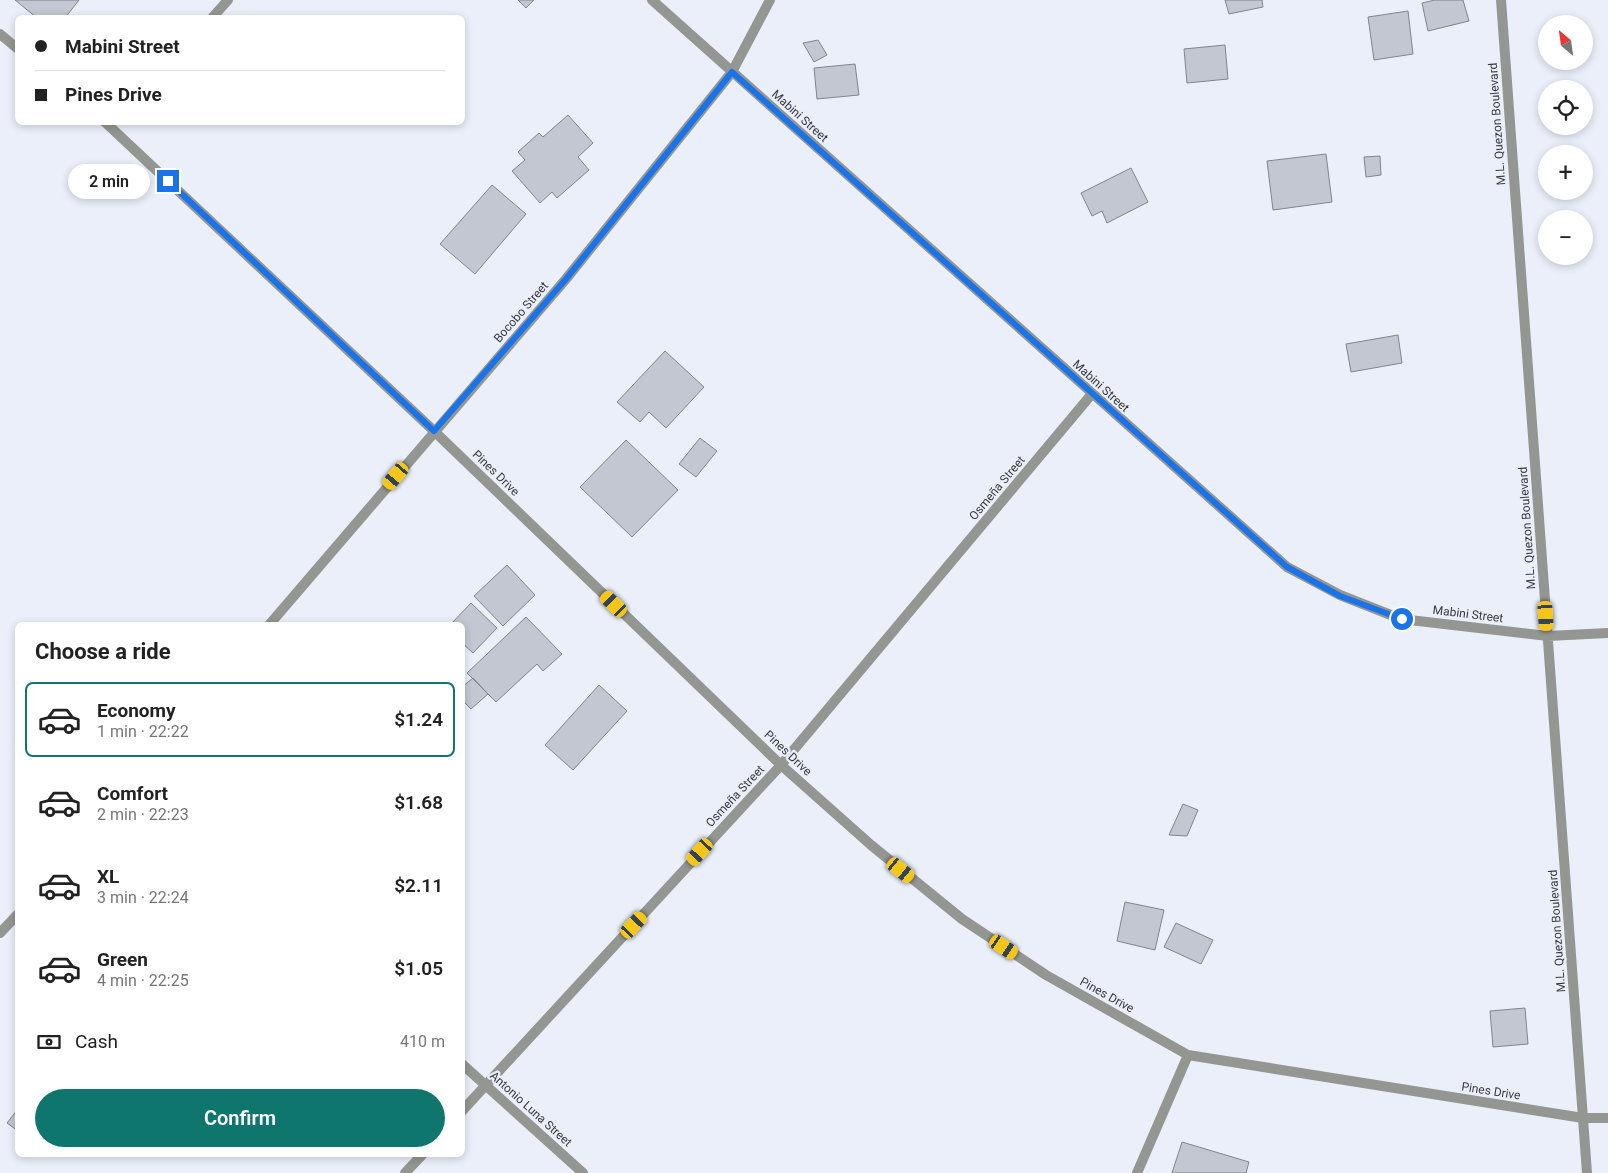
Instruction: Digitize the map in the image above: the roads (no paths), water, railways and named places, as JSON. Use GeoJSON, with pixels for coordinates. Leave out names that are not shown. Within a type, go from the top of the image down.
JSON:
{"type":"FeatureCollection","features":[{"type":"Feature","properties":{"kind":"street"},"geometry":{"type":"LineString","coordinates":[[215,15],[228,0]]}},
{"type":"Feature","properties":{"kind":"street","name":"Mabini Street"},"geometry":{"type":"LineString","coordinates":[[652,0],[1091,395],[1287,567],[1340,596],[1402,619],[1548,636],[1608,633]]}},
{"type":"Feature","properties":{"kind":"street","name":"Bocobo Street"},"geometry":{"type":"LineString","coordinates":[[272,622],[566,279],[732,72],[770,0]]}},
{"type":"Feature","properties":{"kind":"street","name":"M.L. Quezon Boulevard"},"geometry":{"type":"LineString","coordinates":[[1501,0],[1587,1173]]}},
{"type":"Feature","properties":{"kind":"street"},"geometry":{"type":"LineString","coordinates":[[0,34],[15,46]]}},
{"type":"Feature","properties":{"kind":"street","name":"Pines Drive"},"geometry":{"type":"LineString","coordinates":[[112,125],[781,765],[871,845],[962,919],[1046,975],[1188,1055],[1583,1118],[1608,1118]]}},
{"type":"Feature","properties":{"kind":"street","name":"Osmeña Street"},"geometry":{"type":"LineString","coordinates":[[465,1108],[781,765],[1091,395]]}},
{"type":"Feature","properties":{"kind":"street"},"geometry":{"type":"LineString","coordinates":[[0,934],[15,917]]}},
{"type":"Feature","properties":{"kind":"street"},"geometry":{"type":"LineString","coordinates":[[1137,1173],[1188,1055]]}},
{"type":"Feature","properties":{"kind":"street","name":"Antonio Luna Street"},"geometry":{"type":"LineString","coordinates":[[465,1067],[583,1173]]}},
{"type":"Feature","properties":{"kind":"street"},"geometry":{"type":"LineString","coordinates":[[405,1173],[420,1157]]}}]}
